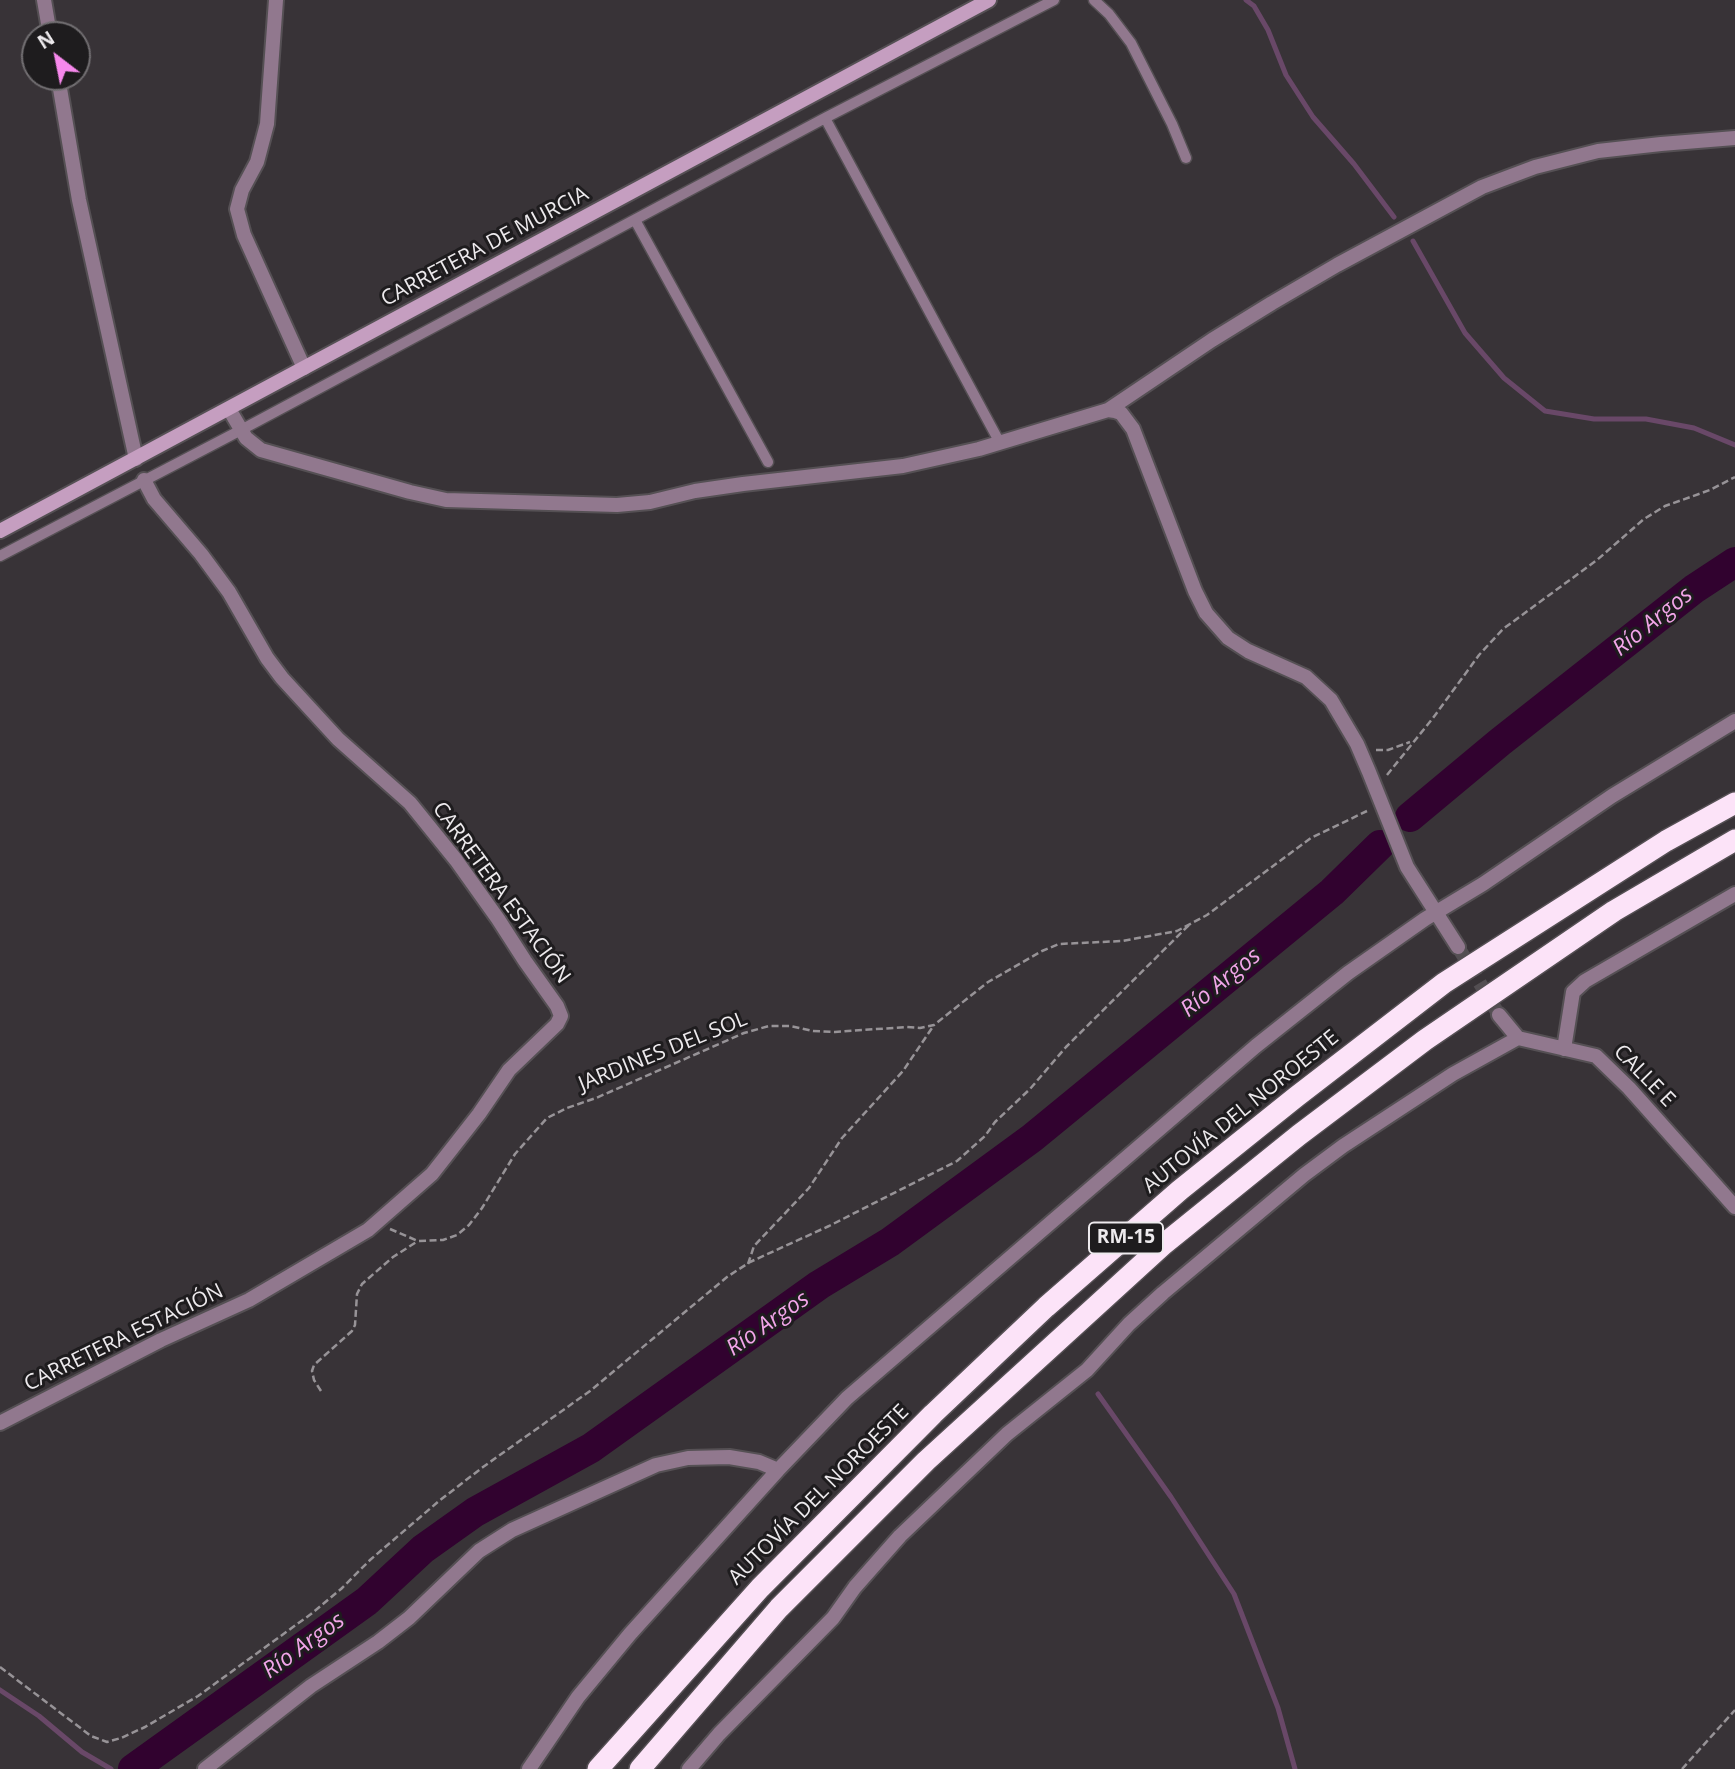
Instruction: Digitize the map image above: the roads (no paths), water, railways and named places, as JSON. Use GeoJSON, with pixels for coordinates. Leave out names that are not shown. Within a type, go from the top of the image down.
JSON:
{"type":"FeatureCollection","features":[{"type":"Feature","properties":{"kind":"highway","name":"AUTOVÍA DEL NOROESTE"},"geometry":{"type":"LineString","coordinates":[[598,1769],[760,1588],[933,1414],[1046,1307],[1180,1191],[1296,1097],[1444,984],[1666,841],[1735,803]]}},
{"type":"Feature","properties":{"kind":"highway","name":"RM-15"},"geometry":{"type":"LineString","coordinates":[[640,1769],[779,1608],[926,1461],[1164,1244],[1300,1135],[1425,1040],[1614,911],[1735,840]]}},
{"type":"Feature","properties":{"kind":"main road","name":"CARRETERA DE MURCIA"},"geometry":{"type":"LineString","coordinates":[[0,531],[989,0]]}},
{"type":"Feature","properties":{"kind":"street"},"geometry":{"type":"LineString","coordinates":[[44,0],[48,21]]}},
{"type":"Feature","properties":{"kind":"street"},"geometry":{"type":"LineString","coordinates":[[276,0],[267,124],[257,162],[242,190],[237,209],[244,235],[304,368]]}},
{"type":"Feature","properties":{"kind":"street"},"geometry":{"type":"LineString","coordinates":[[60,91],[79,200],[136,459]]}},
{"type":"Feature","properties":{"kind":"street"},"geometry":{"type":"LineString","coordinates":[[229,409],[241,430],[254,445],[276,455],[446,500],[617,505],[650,502],[695,491],[743,484],[904,466],[1000,443],[1108,410],[1272,303],[1482,187],[1535,167],[1598,151],[1735,138]]}},
{"type":"Feature","properties":{"kind":"street"},"geometry":{"type":"LineString","coordinates":[[1108,410],[1121,413],[1133,429],[1195,591],[1211,620],[1228,638],[1248,651],[1306,677],[1322,689],[1343,718],[1377,789],[1407,867],[1458,947]]}},
{"type":"Feature","properties":{"kind":"street","name":"CARRETERA ESTACIÓN"},"geometry":{"type":"LineString","coordinates":[[0,1423],[161,1340],[248,1300],[376,1223],[432,1174],[509,1070],[557,1024],[561,1016],[470,879],[410,803],[338,739],[282,678],[267,658],[229,592],[154,499],[144,480]]}},
{"type":"Feature","properties":{"kind":"street"},"geometry":{"type":"LineString","coordinates":[[529,1769],[578,1697],[622,1644],[778,1470],[847,1398],[1256,1046],[1348,973],[1612,796],[1735,721]]}},
{"type":"Feature","properties":{"kind":"street"},"geometry":{"type":"LineString","coordinates":[[1564,1049],[1573,992],[1585,981],[1735,894]]}},
{"type":"Feature","properties":{"kind":"street"},"geometry":{"type":"LineString","coordinates":[[689,1769],[719,1734],[833,1618],[855,1587],[900,1536],[1007,1434],[1087,1370],[1129,1324],[1163,1293],[1304,1175],[1343,1146],[1453,1074],[1518,1038],[1499,1015]]}},
{"type":"Feature","properties":{"kind":"street","name":"CALLE E"},"geometry":{"type":"LineString","coordinates":[[1518,1038],[1596,1056],[1629,1088],[1735,1207]]}},
{"type":"Feature","properties":{"kind":"street"},"geometry":{"type":"LineString","coordinates":[[205,1769],[311,1686],[409,1618],[479,1551],[512,1530],[656,1465],[688,1458],[729,1457],[759,1462],[778,1470]]}},
{"type":"Feature","properties":{"kind":"lane"},"geometry":{"type":"LineString","coordinates":[[0,556],[825,118],[1054,0]]}},
{"type":"Feature","properties":{"kind":"lane"},"geometry":{"type":"LineString","coordinates":[[1094,0],[1114,20],[1131,43],[1186,158]]}},
{"type":"Feature","properties":{"kind":"lane"},"geometry":{"type":"LineString","coordinates":[[825,118],[1000,443]]}},
{"type":"Feature","properties":{"kind":"lane"},"geometry":{"type":"LineString","coordinates":[[635,220],[768,462]]}},
{"type":"Feature","properties":{"kind":"waterway"},"geometry":{"type":"LineString","coordinates":[[1246,0],[1254,6],[1268,30],[1286,75],[1313,117],[1354,164],[1394,217]]}},
{"type":"Feature","properties":{"kind":"waterway"},"geometry":{"type":"LineString","coordinates":[[1413,241],[1465,333],[1504,378],[1545,411],[1594,419],[1646,419],[1694,428],[1735,445]]}},
{"type":"Feature","properties":{"kind":"waterway","name":"Río Argos"},"geometry":{"type":"LineString","coordinates":[[1410,817],[1500,742],[1694,589],[1735,562]]}},
{"type":"Feature","properties":{"kind":"waterway","name":"Río Argos"},"geometry":{"type":"LineString","coordinates":[[133,1769],[367,1601],[423,1549],[475,1512],[591,1448],[819,1285],[890,1242],[1032,1138],[1332,892],[1380,845]]}},
{"type":"Feature","properties":{"kind":"waterway"},"geometry":{"type":"LineString","coordinates":[[1098,1394],[1171,1497],[1234,1594],[1278,1708],[1295,1769]]}},
{"type":"Feature","properties":{"kind":"waterway"},"geometry":{"type":"LineString","coordinates":[[0,1690],[39,1716],[82,1752],[111,1769]]}},
{"type":"Feature","properties":{"kind":"tunnel"},"geometry":{"type":"LineString","coordinates":[[1458,947],[1499,1015]]}}]}
